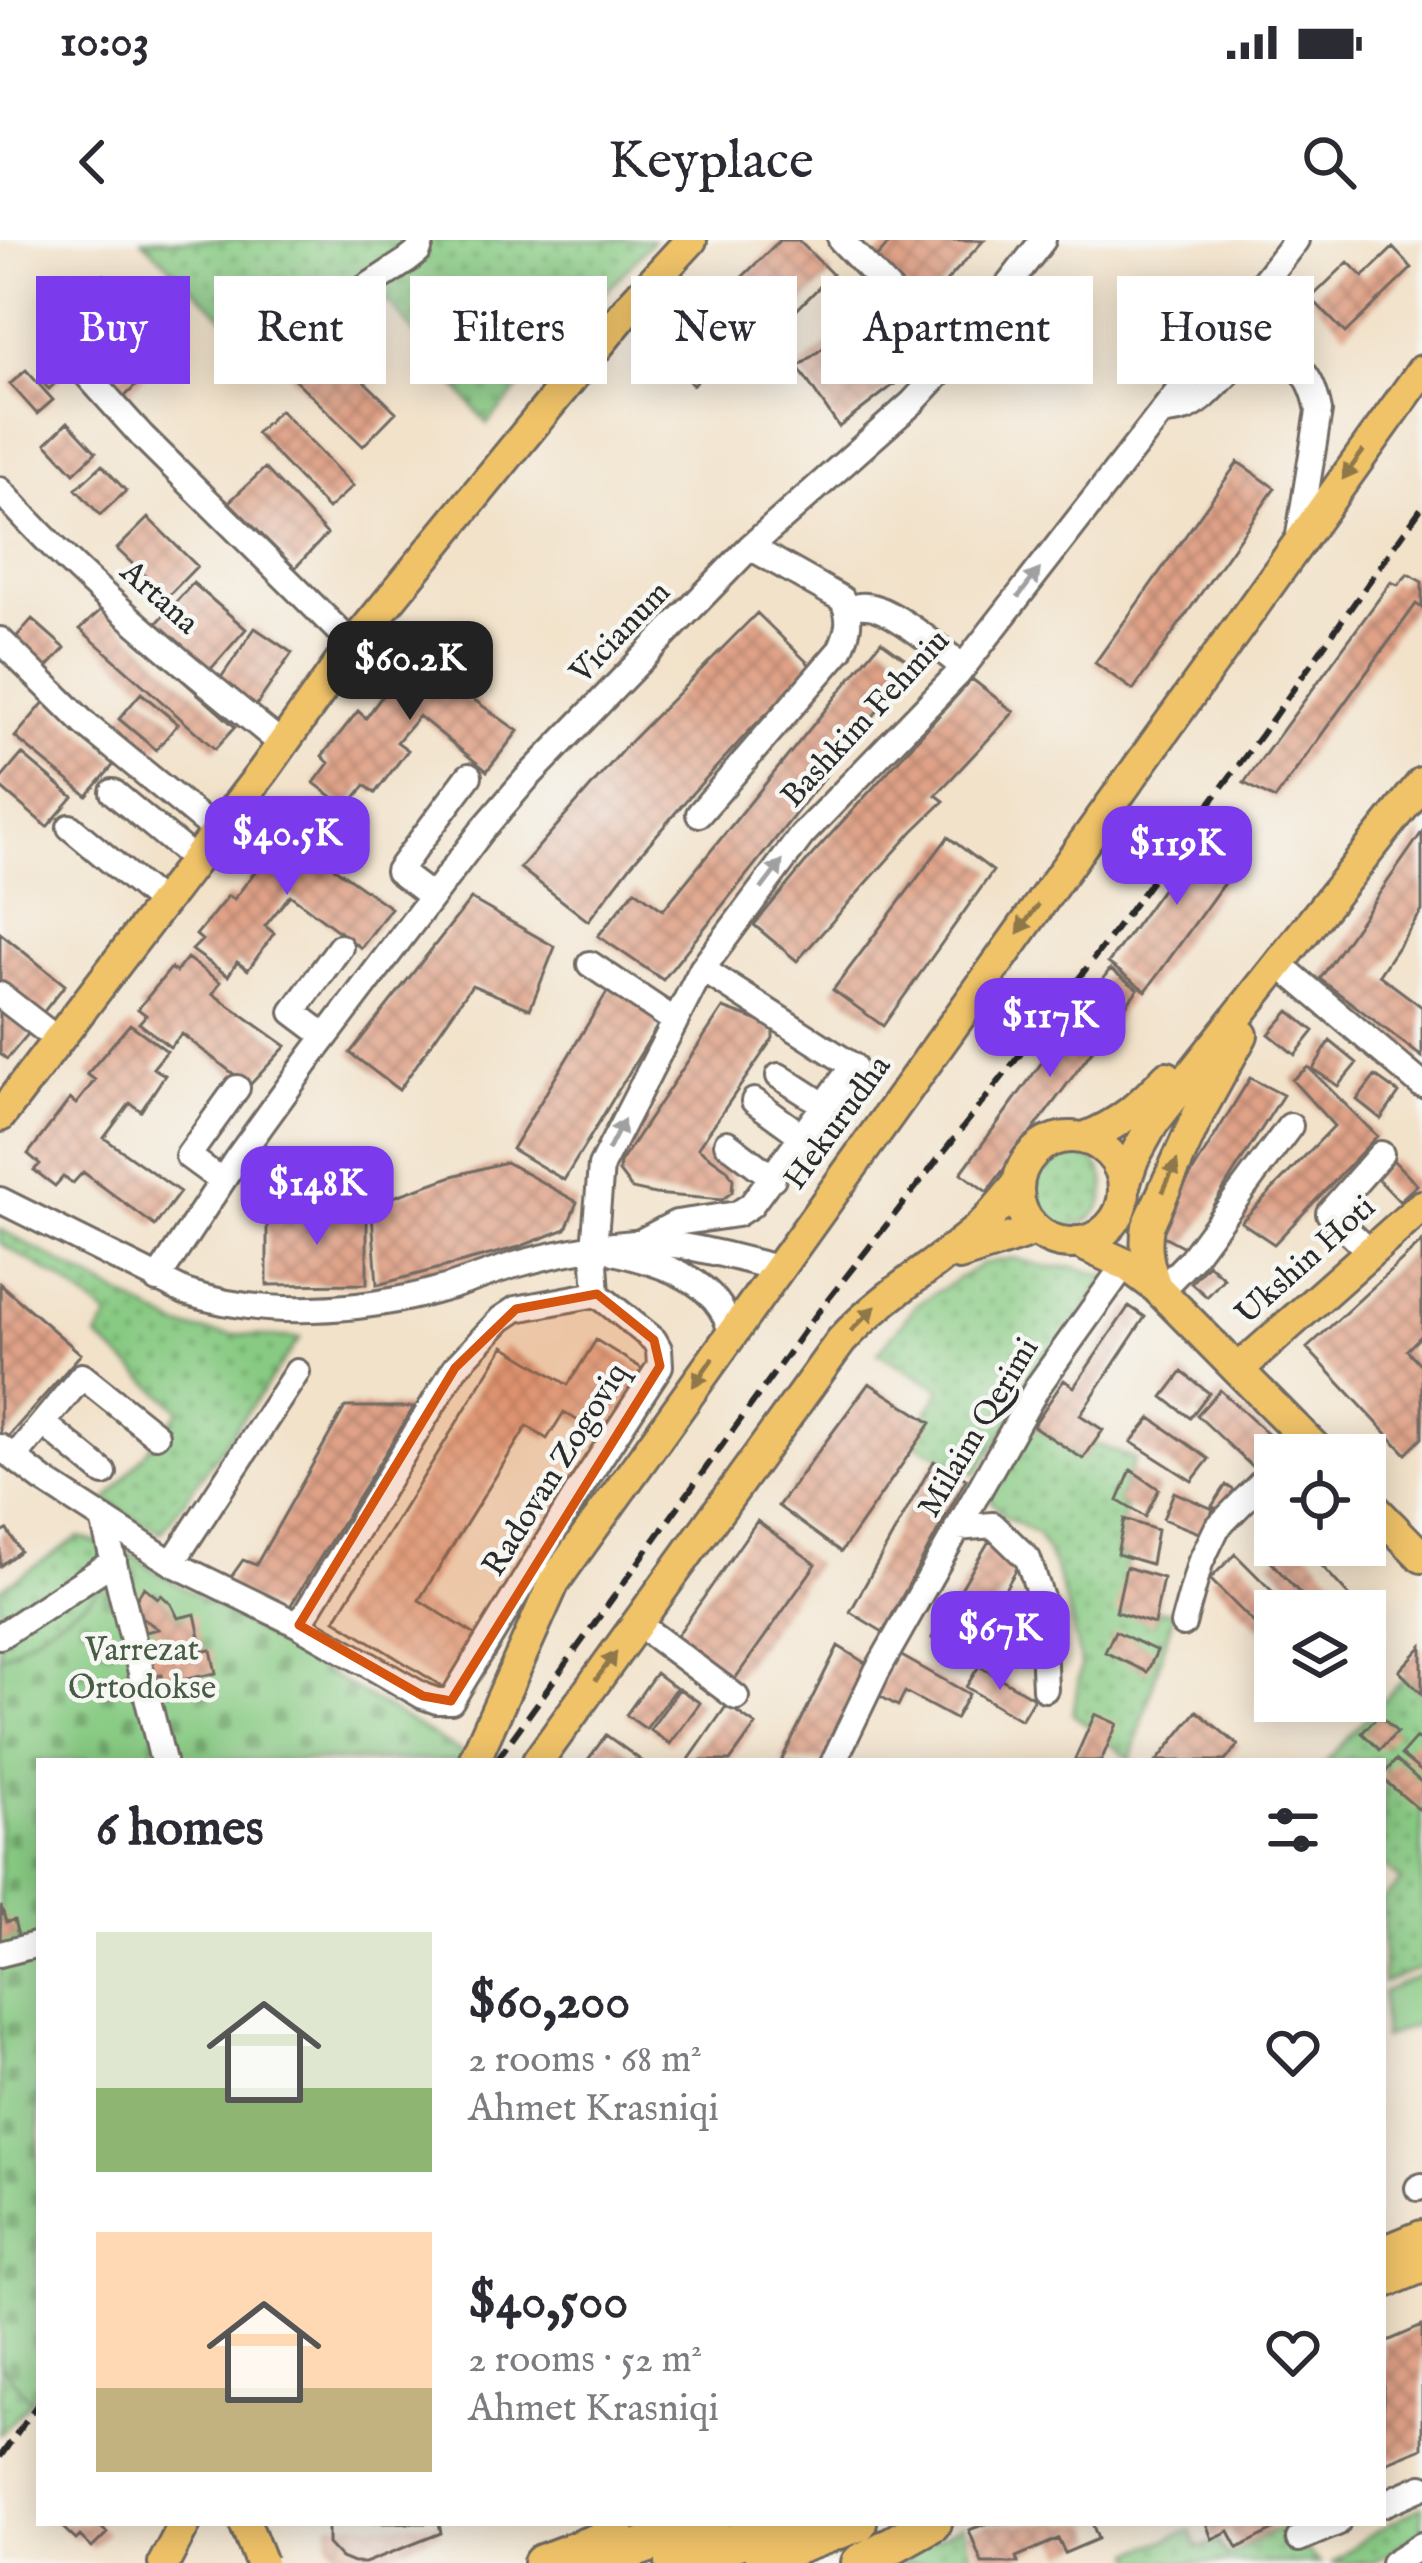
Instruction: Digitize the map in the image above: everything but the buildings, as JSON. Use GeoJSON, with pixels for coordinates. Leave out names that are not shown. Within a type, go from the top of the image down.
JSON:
{"type":"FeatureCollection","features":[{"type":"Feature","properties":{"kind":"highway"},"geometry":{"type":"LineString","coordinates":[[542,2563],[639,2526]]}},
{"type":"Feature","properties":{"kind":"highway"},"geometry":{"type":"LineString","coordinates":[[594,2563],[701,2526]]}},
{"type":"Feature","properties":{"kind":"highway"},"geometry":{"type":"LineString","coordinates":[[674,2563],[781,2526]]}},
{"type":"Feature","properties":{"kind":"highway"},"geometry":{"type":"LineString","coordinates":[[748,2563],[850,2526]]}},
{"type":"Feature","properties":{"kind":"highway"},"geometry":{"type":"LineString","coordinates":[[860,2563],[927,2526]]}},
{"type":"Feature","properties":{"kind":"main road"},"geometry":{"type":"LineString","coordinates":[[6,1095],[58,1040],[352,645],[631,304],[691,240]]}},
{"type":"Feature","properties":{"kind":"main road","name":"Hekurudha"},"geometry":{"type":"LineString","coordinates":[[475,1758],[554,1582],[1422,370]]}},
{"type":"Feature","properties":{"kind":"main road"},"geometry":{"type":"LineString","coordinates":[[1158,1289],[1138,1253],[1123,1194],[1120,1169],[1112,1155],[1084,1138],[1066,1137],[1048,1141],[1023,1166],[1019,1202],[1036,1230],[1062,1242],[1077,1242],[1104,1231],[1116,1218],[1123,1194],[1133,1159],[1153,1123],[1422,782]]}},
{"type":"Feature","properties":{"kind":"main road"},"geometry":{"type":"LineString","coordinates":[[1084,1138],[1136,1110],[1284,959]]}},
{"type":"Feature","properties":{"kind":"main road"},"geometry":{"type":"LineString","coordinates":[[1158,1289],[1147,1263],[1148,1226],[1199,1113],[1284,959]]}},
{"type":"Feature","properties":{"kind":"main road"},"geometry":{"type":"LineString","coordinates":[[540,1758],[841,1341],[865,1314],[983,1224],[1018,1184]]}},
{"type":"Feature","properties":{"kind":"main road","name":"Ukshin Hoti"},"geometry":{"type":"LineString","coordinates":[[1239,1370],[1422,1207]]}},
{"type":"Feature","properties":{"kind":"main road"},"geometry":{"type":"LineString","coordinates":[[921,1273],[972,1249],[1036,1230]]}},
{"type":"Feature","properties":{"kind":"main road"},"geometry":{"type":"LineString","coordinates":[[1077,1242],[1125,1264],[1158,1289],[1239,1370],[1293,1434]]}},
{"type":"Feature","properties":{"kind":"main road"},"geometry":{"type":"LineString","coordinates":[[1386,1520],[1422,1557]]}},
{"type":"Feature","properties":{"kind":"main road"},"geometry":{"type":"LineString","coordinates":[[1386,2251],[1422,2236]]}},
{"type":"Feature","properties":{"kind":"main road"},"geometry":{"type":"LineString","coordinates":[[1386,2282],[1422,2267]]}},
{"type":"Feature","properties":{"kind":"main road"},"geometry":{"type":"LineString","coordinates":[[164,2563],[183,2526]]}},
{"type":"Feature","properties":{"kind":"main road"},"geometry":{"type":"LineString","coordinates":[[249,2526],[261,2563]]}},
{"type":"Feature","properties":{"kind":"street"},"geometry":{"type":"LineString","coordinates":[[383,276],[418,252],[422,240]]}},
{"type":"Feature","properties":{"kind":"street"},"geometry":{"type":"LineString","coordinates":[[841,240],[876,276]]}},
{"type":"Feature","properties":{"kind":"street","name":"Bashkim Fehmiu"},"geometry":{"type":"LineString","coordinates":[[597,1294],[594,1248],[601,1166],[702,969],[802,835],[963,667],[1296,240]]}},
{"type":"Feature","properties":{"kind":"street","name":"Vicianum"},"geometry":{"type":"LineString","coordinates":[[1013,276],[1038,242]]}},
{"type":"Feature","properties":{"kind":"street"},"geometry":{"type":"LineString","coordinates":[[1161,413],[1189,407],[1255,352],[1288,357],[1303,370],[1319,410],[1298,541]]}},
{"type":"Feature","properties":{"kind":"street"},"geometry":{"type":"LineString","coordinates":[[95,384],[352,645]]}},
{"type":"Feature","properties":{"kind":"street","name":"Vicianum"},"geometry":{"type":"LineString","coordinates":[[158,1280],[222,1180],[325,1036],[526,779],[750,547],[929,384]]}},
{"type":"Feature","properties":{"kind":"street","name":"Artana"},"geometry":{"type":"LineString","coordinates":[[0,490],[145,631],[282,744]]}},
{"type":"Feature","properties":{"kind":"street"},"geometry":{"type":"LineString","coordinates":[[699,814],[840,650],[847,634],[848,611],[842,599],[750,547]]}},
{"type":"Feature","properties":{"kind":"street"},"geometry":{"type":"LineString","coordinates":[[848,611],[873,606],[963,667]]}},
{"type":"Feature","properties":{"kind":"street"},"geometry":{"type":"LineString","coordinates":[[0,640],[86,724],[217,832]]}},
{"type":"Feature","properties":{"kind":"street"},"geometry":{"type":"LineString","coordinates":[[431,896],[398,871],[469,776]]}},
{"type":"Feature","properties":{"kind":"street"},"geometry":{"type":"LineString","coordinates":[[113,792],[195,860]]}},
{"type":"Feature","properties":{"kind":"street"},"geometry":{"type":"LineString","coordinates":[[70,827],[161,904]]}},
{"type":"Feature","properties":{"kind":"street"},"geometry":{"type":"LineString","coordinates":[[325,1036],[293,1012],[340,947]]}},
{"type":"Feature","properties":{"kind":"street"},"geometry":{"type":"LineString","coordinates":[[1284,959],[1422,1085]]}},
{"type":"Feature","properties":{"kind":"street"},"geometry":{"type":"LineString","coordinates":[[590,964],[675,1021]]}},
{"type":"Feature","properties":{"kind":"street"},"geometry":{"type":"LineString","coordinates":[[639,1243],[676,1222],[736,1214],[751,1205],[854,1066],[702,969]]}},
{"type":"Feature","properties":{"kind":"street"},"geometry":{"type":"LineString","coordinates":[[0,995],[58,1040]]}},
{"type":"Feature","properties":{"kind":"street"},"geometry":{"type":"LineString","coordinates":[[778,1076],[824,1105]]}},
{"type":"Feature","properties":{"kind":"street"},"geometry":{"type":"LineString","coordinates":[[222,1180],[188,1156],[237,1088]]}},
{"type":"Feature","properties":{"kind":"street"},"geometry":{"type":"LineString","coordinates":[[754,1101],[802,1136]]}},
{"type":"Feature","properties":{"kind":"street"},"geometry":{"type":"LineString","coordinates":[[1158,1289],[1191,1259],[1290,1126]]}},
{"type":"Feature","properties":{"kind":"street"},"geometry":{"type":"LineString","coordinates":[[727,1143],[772,1178]]}},
{"type":"Feature","properties":{"kind":"street"},"geometry":{"type":"LineString","coordinates":[[1370,1252],[1329,1213],[1381,1154]]}},
{"type":"Feature","properties":{"kind":"street"},"geometry":{"type":"LineString","coordinates":[[0,1199],[158,1280],[208,1300],[262,1309],[360,1305],[436,1291],[512,1265],[639,1243],[671,1245],[778,1268]]}},
{"type":"Feature","properties":{"kind":"street"},"geometry":{"type":"LineString","coordinates":[[594,1248],[675,1269],[716,1302],[728,1320],[730,1334]]}},
{"type":"Feature","properties":{"kind":"street","name":"Milaim Qerimi"},"geometry":{"type":"LineString","coordinates":[[835,1758],[877,1671],[1038,1386],[1125,1264]]}},
{"type":"Feature","properties":{"kind":"street"},"geometry":{"type":"LineString","coordinates":[[298,1625],[455,1368],[501,1319],[516,1310],[597,1294]]}},
{"type":"Feature","properties":{"kind":"street","name":"Radovan Zogoviq"},"geometry":{"type":"LineString","coordinates":[[7,1453],[172,1563],[298,1625],[423,1696],[452,1701],[660,1366],[654,1340],[597,1294]]}},
{"type":"Feature","properties":{"kind":"street"},"geometry":{"type":"LineString","coordinates":[[172,1563],[297,1372]]}},
{"type":"Feature","properties":{"kind":"street"},"geometry":{"type":"LineString","coordinates":[[7,1453],[43,1423],[82,1376],[156,1436]]}},
{"type":"Feature","properties":{"kind":"street"},"geometry":{"type":"LineString","coordinates":[[43,1423],[104,1473]]}},
{"type":"Feature","properties":{"kind":"street"},"geometry":{"type":"LineString","coordinates":[[1183,1624],[1200,1563],[1217,1528],[1254,1490]]}},
{"type":"Feature","properties":{"kind":"street"},"geometry":{"type":"LineString","coordinates":[[103,1520],[163,1758]]}},
{"type":"Feature","properties":{"kind":"street"},"geometry":{"type":"LineString","coordinates":[[957,1528],[993,1525],[1028,1559],[1041,1598],[1045,1689]]}},
{"type":"Feature","properties":{"kind":"street"},"geometry":{"type":"LineString","coordinates":[[0,1636],[114,1561]]}},
{"type":"Feature","properties":{"kind":"street"},"geometry":{"type":"LineString","coordinates":[[637,1623],[736,1697]]}},
{"type":"Feature","properties":{"kind":"street"},"geometry":{"type":"LineString","coordinates":[[0,1954],[36,1945]]}},
{"type":"Feature","properties":{"kind":"street"},"geometry":{"type":"LineString","coordinates":[[1386,2503],[1422,2488]]}},
{"type":"Feature","properties":{"kind":"street"},"geometry":{"type":"LineString","coordinates":[[248,2526],[251,2563]]}},
{"type":"Feature","properties":{"kind":"street"},"geometry":{"type":"LineString","coordinates":[[1298,2539],[1330,2526]]}},
{"type":"Feature","properties":{"kind":"street"},"geometry":{"type":"LineString","coordinates":[[1393,2563],[1422,2545]]}},
{"type":"Feature","properties":{"kind":"highlighted area"},"geometry":{"type":"Polygon","coordinates":[[[597,1294],[654,1340],[660,1366],[451,1701],[423,1696],[299,1625],[455,1368],[516,1309],[597,1294]]]}},
{"type":"Feature","properties":{"kind":"green space"},"geometry":{"type":"Polygon","coordinates":[[[142,240],[653,240],[607,291],[607,276],[410,276],[410,328],[386,302],[386,276],[214,276],[214,309],[190,286],[190,276],[180,276],[142,240]]]}},
{"type":"Feature","properties":{"kind":"green space"},"geometry":{"type":"Polygon","coordinates":[[[455,384],[523,384],[487,424],[455,384]]]}},
{"type":"Feature","properties":{"kind":"green space"},"geometry":{"type":"Polygon","coordinates":[[[1067,1150],[1094,1161],[1105,1188],[1094,1215],[1067,1226],[1040,1215],[1029,1188],[1040,1161],[1067,1150]]]}},
{"type":"Feature","properties":{"kind":"green space"},"geometry":{"type":"Polygon","coordinates":[[[0,1229],[179,1327],[300,1338],[161,1533],[106,1501],[180,1410],[97,1337],[109,1317],[60,1279],[0,1243],[0,1229]]]}},
{"type":"Feature","properties":{"kind":"green space"},"geometry":{"type":"Polygon","coordinates":[[[1013,1258],[1107,1276],[976,1474],[910,1441],[941,1389],[878,1353],[916,1305],[982,1264],[1013,1258]]]}},
{"type":"Feature","properties":{"kind":"green space"},"geometry":{"type":"Polygon","coordinates":[[[1033,1426],[1083,1459],[1094,1443],[1135,1459],[1118,1501],[1126,1506],[1117,1554],[1130,1558],[1126,1567],[1154,1623],[1157,1610],[1174,1612],[1132,1758],[1073,1714],[1081,1665],[1054,1565],[1037,1534],[1005,1517],[986,1495],[1033,1426]]]}},
{"type":"Feature","properties":{"kind":"green space"},"geometry":{"type":"Polygon","coordinates":[[[79,1537],[133,1555],[88,1600],[0,1658],[0,1589],[79,1537]]]}},
{"type":"Feature","properties":{"kind":"green space","name":"Varrezat Ortodokse"},"geometry":{"type":"Polygon","coordinates":[[[133,1555],[471,1758],[36,1758],[36,2393],[31,2401],[0,2364],[0,1658],[88,1600],[133,1555]]]}},
{"type":"Feature","properties":{"kind":"green space"},"geometry":{"type":"Polygon","coordinates":[[[1405,1677],[1422,1695],[1422,1968],[1386,1982],[1386,1896],[1401,1882],[1386,1868],[1386,1758],[1329,1758],[1363,1722],[1386,1722],[1386,1697],[1405,1677]]]}},
{"type":"Feature","properties":{"kind":"green space"},"geometry":{"type":"Polygon","coordinates":[[[1422,1975],[1422,2022],[1386,2037],[1386,1991],[1422,1975]]]}},
{"type":"Feature","properties":{"kind":"green space"},"geometry":{"type":"Polygon","coordinates":[[[0,2364],[31,2401],[0,2434],[0,2364]]]}},
{"type":"Feature","properties":{"kind":"green space"},"geometry":{"type":"Polygon","coordinates":[[[1422,2506],[1422,2531],[1374,2563],[1333,2563],[1368,2536],[1422,2506]]]}},
{"type":"Feature","properties":{"kind":"green space"},"geometry":{"type":"Polygon","coordinates":[[[963,2526],[974,2563],[898,2563],[896,2559],[963,2526]]]}},
{"type":"Feature","properties":{"kind":"green space"},"geometry":{"type":"Polygon","coordinates":[[[1281,2527],[1320,2563],[1137,2563],[1134,2552],[1191,2530],[1198,2548],[1218,2541],[1227,2557],[1281,2527]]]}},
{"type":"Feature","properties":{"kind":"railway"},"geometry":{"type":"LineString","coordinates":[[498,1758],[812,1320],[1062,1001],[1261,735],[1422,507]]}},
{"type":"Feature","properties":{"kind":"railway"},"geometry":{"type":"LineString","coordinates":[[0,2457],[36,2406]]}}]}
